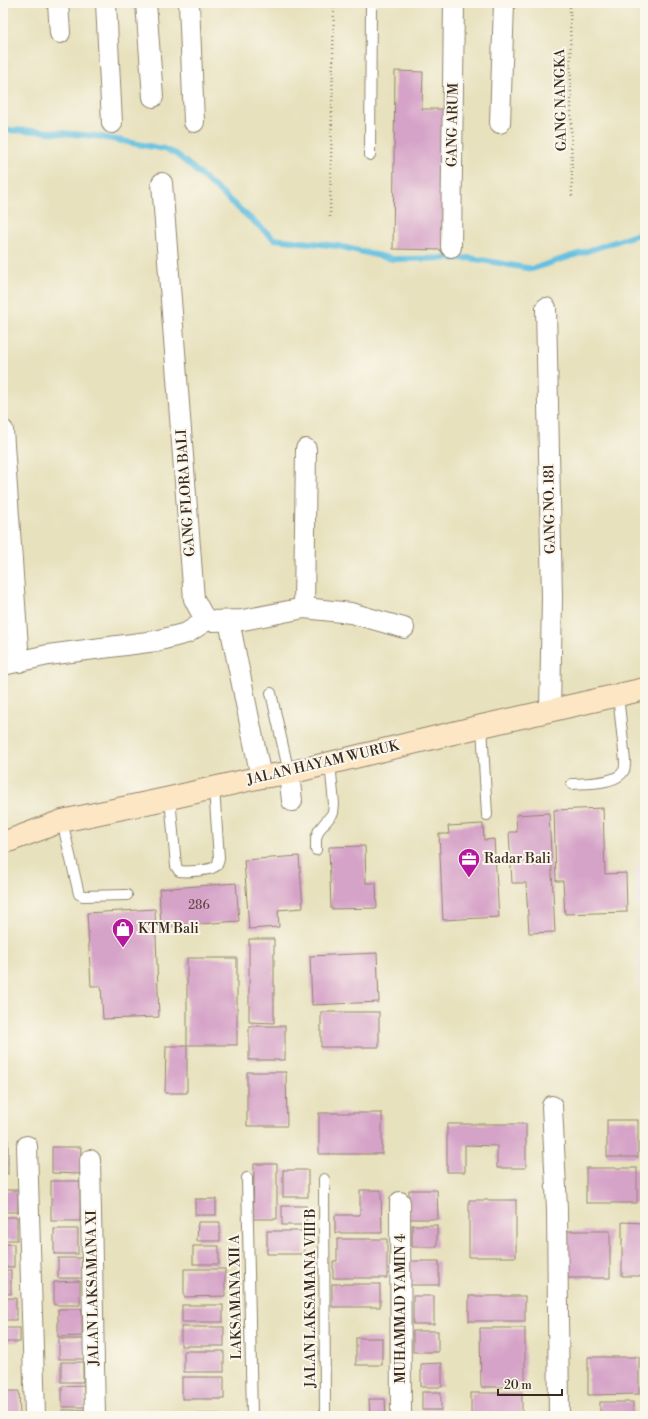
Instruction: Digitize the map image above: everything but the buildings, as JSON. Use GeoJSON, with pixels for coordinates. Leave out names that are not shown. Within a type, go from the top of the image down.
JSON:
{"type":"FeatureCollection","features":[{"type":"Feature","properties":{"kind":"main road","name":"JALAN HAYAM WURUK"},"geometry":{"type":"LineString","coordinates":[[3,843],[62,821],[261,777],[289,773],[482,726],[645,689]]}},
{"type":"Feature","properties":{"kind":"street"},"geometry":{"type":"LineString","coordinates":[[58,3],[60,33]]}},
{"type":"Feature","properties":{"kind":"street"},"geometry":{"type":"LineString","coordinates":[[106,3],[112,123]]}},
{"type":"Feature","properties":{"kind":"street"},"geometry":{"type":"LineString","coordinates":[[146,3],[153,97]]}},
{"type":"Feature","properties":{"kind":"street"},"geometry":{"type":"LineString","coordinates":[[189,3],[194,122]]}},
{"type":"Feature","properties":{"kind":"street","name":"GANG ARUM"},"geometry":{"type":"LineString","coordinates":[[451,246],[454,3]]}},
{"type":"Feature","properties":{"kind":"street"},"geometry":{"type":"LineString","coordinates":[[500,123],[504,3]]}},
{"type":"Feature","properties":{"kind":"street","name":"GANG FLORA BALI"},"geometry":{"type":"LineString","coordinates":[[162,182],[194,599],[207,620]]}},
{"type":"Feature","properties":{"kind":"street","name":"GANG NO. 181"},"geometry":{"type":"LineString","coordinates":[[546,308],[552,597],[550,711]]}},
{"type":"Feature","properties":{"kind":"street"},"geometry":{"type":"LineString","coordinates":[[3,430],[11,664],[48,655],[156,641],[187,633],[207,620],[219,622],[229,621],[304,608],[351,613],[404,628]]}},
{"type":"Feature","properties":{"kind":"street"},"geometry":{"type":"LineString","coordinates":[[304,608],[306,449]]}},
{"type":"Feature","properties":{"kind":"street"},"geometry":{"type":"LineString","coordinates":[[229,621],[261,777]]}},
{"type":"Feature","properties":{"kind":"street"},"geometry":{"type":"LineString","coordinates":[[289,773],[292,801]]}},
{"type":"Feature","properties":{"kind":"street"},"geometry":{"type":"LineString","coordinates":[[552,1106],[557,1209],[559,1416]]}},
{"type":"Feature","properties":{"kind":"street"},"geometry":{"type":"LineString","coordinates":[[27,1146],[36,1416]]}},
{"type":"Feature","properties":{"kind":"street","name":"JALAN LAKSAMANA XI"},"geometry":{"type":"LineString","coordinates":[[90,1160],[95,1416]]}},
{"type":"Feature","properties":{"kind":"street","name":"MUHAMMAD YAMIN 4"},"geometry":{"type":"LineString","coordinates":[[400,1202],[401,1416]]}},
{"type":"Feature","properties":{"kind":"lane"},"geometry":{"type":"LineString","coordinates":[[370,155],[372,3]]}},
{"type":"Feature","properties":{"kind":"lane"},"geometry":{"type":"LineString","coordinates":[[271,693],[289,773]]}},
{"type":"Feature","properties":{"kind":"lane"},"geometry":{"type":"LineString","coordinates":[[572,784],[611,780],[619,777],[624,770],[625,761],[618,695]]}},
{"type":"Feature","properties":{"kind":"lane"},"geometry":{"type":"LineString","coordinates":[[482,726],[487,815]]}},
{"type":"Feature","properties":{"kind":"lane"},"geometry":{"type":"LineString","coordinates":[[316,850],[316,838],[319,830],[333,813],[334,804],[330,763]]}},
{"type":"Feature","properties":{"kind":"lane"},"geometry":{"type":"LineString","coordinates":[[170,798],[176,866],[179,871],[184,872],[212,868],[218,864],[219,858],[214,788]]}},
{"type":"Feature","properties":{"kind":"lane"},"geometry":{"type":"LineString","coordinates":[[62,821],[79,894],[83,896],[127,894]]}},
{"type":"Feature","properties":{"kind":"lane","name":"LAKSAMANA XII A"},"geometry":{"type":"LineString","coordinates":[[247,1178],[252,1416]]}},
{"type":"Feature","properties":{"kind":"lane","name":"JALAN LAKSAMANA VIII B"},"geometry":{"type":"LineString","coordinates":[[324,1180],[325,1416]]}},
{"type":"Feature","properties":{"kind":"path"},"geometry":{"type":"LineString","coordinates":[[330,217],[334,3]]}},
{"type":"Feature","properties":{"kind":"path","name":"GANG NANGKA"},"geometry":{"type":"LineString","coordinates":[[570,3],[572,197]]}},
{"type":"Feature","properties":{"kind":"shaded area"},"geometry":{"type":"Polygon","coordinates":[[[637,867],[645,867],[645,1114],[643,1114],[637,867]]]}},
{"type":"Feature","properties":{"kind":"waterway"},"geometry":{"type":"LineString","coordinates":[[3,130],[39,131],[96,136],[164,149],[176,154],[274,239],[338,246],[393,259],[470,258],[532,269],[645,232]]}},
{"type":"Feature","properties":{"kind":"place","name":"Radar Bali"},"geometry":{"type":"Point","coordinates":[469,878]}},
{"type":"Feature","properties":{"kind":"place","name":"KTM Bali"},"geometry":{"type":"Point","coordinates":[123,948]}}]}
